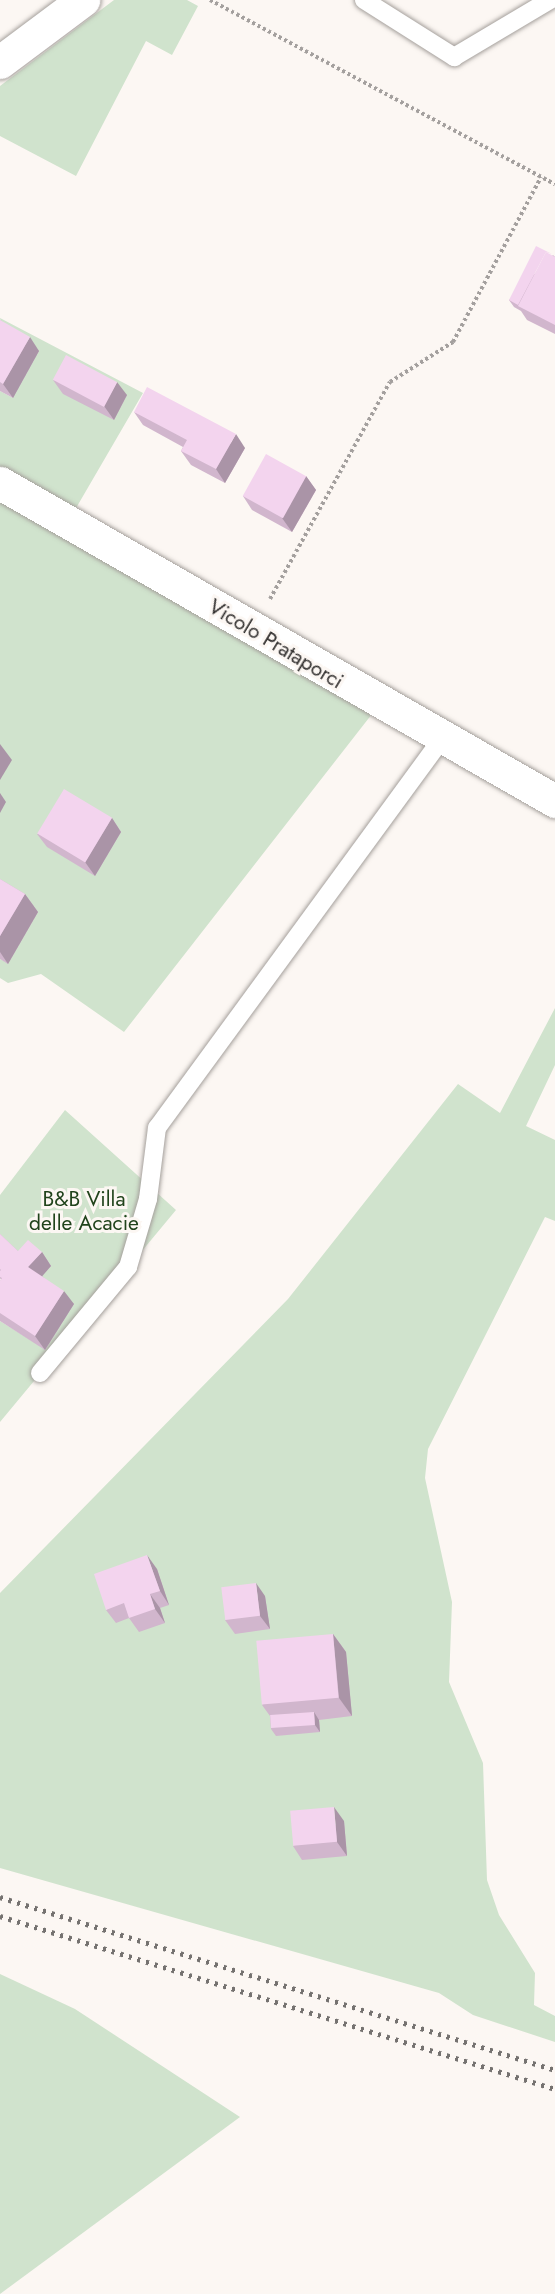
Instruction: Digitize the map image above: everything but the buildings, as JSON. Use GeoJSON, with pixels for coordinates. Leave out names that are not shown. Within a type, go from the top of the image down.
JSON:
{"type":"FeatureCollection","features":[{"type":"Feature","properties":{"kind":"street"},"geometry":{"type":"LineString","coordinates":[[0,62],[83,0]]}},
{"type":"Feature","properties":{"kind":"street","name":"Vicolo Prataporci"},"geometry":{"type":"LineString","coordinates":[[0,483],[252,632],[441,740],[555,801]]}},
{"type":"Feature","properties":{"kind":"lane"},"geometry":{"type":"LineString","coordinates":[[364,0],[454,57],[550,0]]}},
{"type":"Feature","properties":{"kind":"lane"},"geometry":{"type":"LineString","coordinates":[[40,1373],[128,1267],[148,1199],[157,1128],[441,740]]}},
{"type":"Feature","properties":{"kind":"path"},"geometry":{"type":"LineString","coordinates":[[210,0],[555,184]]}},
{"type":"Feature","properties":{"kind":"path"},"geometry":{"type":"LineString","coordinates":[[252,632],[390,382],[453,342],[541,177]]}},
{"type":"Feature","properties":{"kind":"green space"},"geometry":{"type":"Polygon","coordinates":[[[114,0],[187,0],[198,6],[172,55],[146,41],[76,176],[0,136],[0,86],[114,0]]]}},
{"type":"Feature","properties":{"kind":"green space"},"geometry":{"type":"Polygon","coordinates":[[[0,318],[143,393],[72,515],[0,475],[0,391],[13,398],[0,318]]]}},
{"type":"Feature","properties":{"kind":"green space"},"geometry":{"type":"Polygon","coordinates":[[[0,499],[372,714],[124,1032],[41,974],[8,983],[0,978],[0,959],[8,963],[0,890],[0,499]]]}},
{"type":"Feature","properties":{"kind":"green space"},"geometry":{"type":"Polygon","coordinates":[[[555,1008],[555,1065],[526,1126],[555,1140],[555,1221],[545,1217],[428,1449],[425,1478],[452,1602],[449,1682],[483,1763],[487,1880],[499,1915],[535,1973],[534,2005],[555,2016],[555,2042],[473,2015],[439,1993],[0,1868],[0,1593],[288,1299],[458,1084],[500,1113],[555,1008]]]}},
{"type":"Feature","properties":{"kind":"green space","name":"B&B Villa delle Acacie"},"geometry":{"type":"Polygon","coordinates":[[[65,1110],[176,1210],[0,1422],[0,1321],[45,1349],[0,1252],[0,1195],[65,1110]]]}},
{"type":"Feature","properties":{"kind":"green space"},"geometry":{"type":"Polygon","coordinates":[[[0,1974],[75,2009],[240,2117],[0,2294],[0,1974]]]}},
{"type":"Feature","properties":{"kind":"railway"},"geometry":{"type":"LineString","coordinates":[[0,1897],[555,2070]]}},
{"type":"Feature","properties":{"kind":"railway"},"geometry":{"type":"LineString","coordinates":[[0,1916],[555,2089]]}}]}
